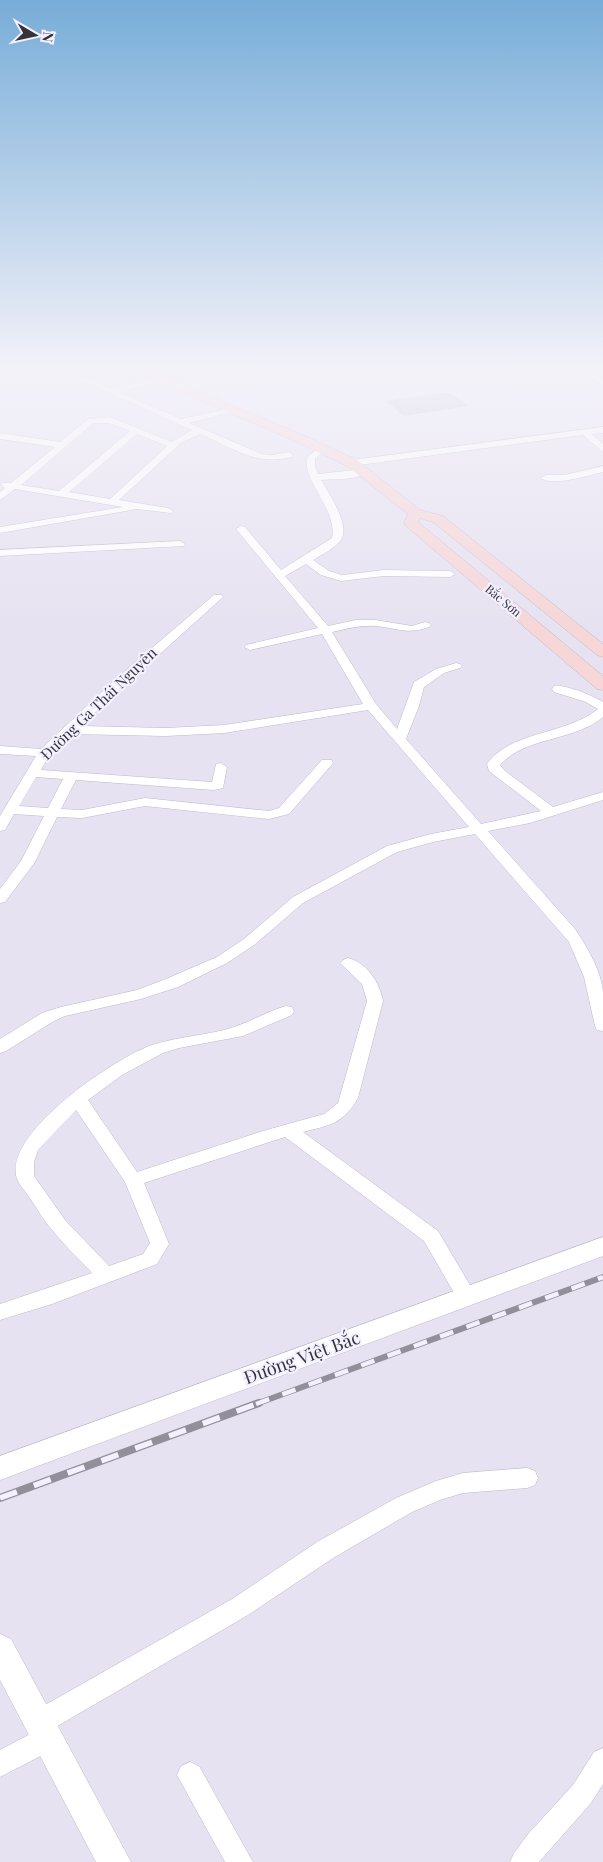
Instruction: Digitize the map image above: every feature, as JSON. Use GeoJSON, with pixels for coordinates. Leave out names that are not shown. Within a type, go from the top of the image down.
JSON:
{"type":"FeatureCollection","features":[{"type":"Feature","properties":{"kind":"main road","name":"Bắc Sơn"},"geometry":{"type":"LineString","coordinates":[[338,456],[352,463],[415,513],[438,519],[603,652]]}},
{"type":"Feature","properties":{"kind":"main road","name":"Bắc Sơn"},"geometry":{"type":"LineString","coordinates":[[415,513],[411,523],[603,685]]}},
{"type":"Feature","properties":{"kind":"street"},"geometry":{"type":"LineString","coordinates":[[0,497],[48,456]]}},
{"type":"Feature","properties":{"kind":"street"},"geometry":{"type":"LineString","coordinates":[[62,493],[106,456]]}},
{"type":"Feature","properties":{"kind":"street"},"geometry":{"type":"LineString","coordinates":[[113,501],[163,456]]}},
{"type":"Feature","properties":{"kind":"street"},"geometry":{"type":"LineString","coordinates":[[258,456],[272,458],[284,456]]}},
{"type":"Feature","properties":{"kind":"street"},"geometry":{"type":"LineString","coordinates":[[279,575],[337,539],[339,535],[338,522],[315,477],[310,461],[315,456]]}},
{"type":"Feature","properties":{"kind":"street"},"geometry":{"type":"LineString","coordinates":[[352,463],[405,456]]}},
{"type":"Feature","properties":{"kind":"street"},"geometry":{"type":"LineString","coordinates":[[546,478],[565,478],[603,469]]}},
{"type":"Feature","properties":{"kind":"street"},"geometry":{"type":"LineString","coordinates":[[315,477],[364,472]]}},
{"type":"Feature","properties":{"kind":"street"},"geometry":{"type":"LineString","coordinates":[[0,484],[168,511]]}},
{"type":"Feature","properties":{"kind":"street"},"geometry":{"type":"LineString","coordinates":[[0,530],[145,506]]}},
{"type":"Feature","properties":{"kind":"street"},"geometry":{"type":"LineString","coordinates":[[241,529],[326,631],[371,706],[478,829],[519,872],[581,947],[598,989],[603,1026]]}},
{"type":"Feature","properties":{"kind":"street"},"geometry":{"type":"LineString","coordinates":[[0,553],[180,544]]}},
{"type":"Feature","properties":{"kind":"street"},"geometry":{"type":"LineString","coordinates":[[306,559],[325,573],[341,578],[384,573],[450,574]]}},
{"type":"Feature","properties":{"kind":"street","name":"Đường Ga Thái Nguyên"},"geometry":{"type":"LineString","coordinates":[[0,827],[44,753],[122,680],[218,597]]}},
{"type":"Feature","properties":{"kind":"street"},"geometry":{"type":"LineString","coordinates":[[250,648],[356,623],[375,623],[412,628],[425,625]]}},
{"type":"Feature","properties":{"kind":"street"},"geometry":{"type":"LineString","coordinates":[[399,740],[413,706],[418,684],[440,671],[456,666]]}},
{"type":"Feature","properties":{"kind":"street"},"geometry":{"type":"LineString","coordinates":[[558,689],[590,699],[603,707]]}},
{"type":"Feature","properties":{"kind":"street"},"geometry":{"type":"LineString","coordinates":[[68,730],[166,732],[224,729],[294,720],[371,706]]}},
{"type":"Feature","properties":{"kind":"street"},"geometry":{"type":"LineString","coordinates":[[550,811],[500,774],[493,764],[506,751],[569,730],[593,720],[603,712]]}},
{"type":"Feature","properties":{"kind":"street"},"geometry":{"type":"LineString","coordinates":[[0,750],[44,753]]}},
{"type":"Feature","properties":{"kind":"street"},"geometry":{"type":"LineString","coordinates":[[11,810],[53,813],[93,812],[145,802],[269,815],[279,814],[284,812],[327,763]]}},
{"type":"Feature","properties":{"kind":"street"},"geometry":{"type":"LineString","coordinates":[[32,773],[214,786],[218,785],[220,767]]}},
{"type":"Feature","properties":{"kind":"street"},"geometry":{"type":"LineString","coordinates":[[0,899],[28,862],[71,776]]}},
{"type":"Feature","properties":{"kind":"street"},"geometry":{"type":"LineString","coordinates":[[0,1047],[54,1015],[149,991],[222,960],[249,942],[312,890],[392,849],[431,838],[525,820],[603,796]]}},
{"type":"Feature","properties":{"kind":"street"},"geometry":{"type":"LineString","coordinates":[[133,1180],[288,1130],[330,1119],[344,1107],[349,1098],[375,1000],[372,985],[362,972],[348,963]]}},
{"type":"Feature","properties":{"kind":"street"},"geometry":{"type":"LineString","coordinates":[[106,1275],[58,1225],[25,1177],[25,1157],[34,1142],[78,1099],[121,1068],[156,1050],[177,1043],[239,1032],[286,1011]]}},
{"type":"Feature","properties":{"kind":"street"},"geometry":{"type":"LineString","coordinates":[[0,1312],[45,1298],[150,1258],[160,1244],[133,1180],[78,1099]]}},
{"type":"Feature","properties":{"kind":"street"},"geometry":{"type":"LineString","coordinates":[[288,1130],[431,1236],[467,1297]]}},
{"type":"Feature","properties":{"kind":"street","name":"Đường Việt Bắc"},"geometry":{"type":"LineString","coordinates":[[0,1468],[603,1246]]}},
{"type":"Feature","properties":{"kind":"street"},"geometry":{"type":"LineString","coordinates":[[0,1764],[45,1730],[240,1607],[325,1550],[404,1505],[436,1491],[464,1483],[527,1478]]}},
{"type":"Feature","properties":{"kind":"street"},"geometry":{"type":"LineString","coordinates":[[0,1649],[114,1862]]}},
{"type":"Feature","properties":{"kind":"street"},"geometry":{"type":"LineString","coordinates":[[522,1862],[582,1794],[603,1761]]}},
{"type":"Feature","properties":{"kind":"street"},"geometry":{"type":"LineString","coordinates":[[190,1775],[240,1862]]}},
{"type":"Feature","properties":{"kind":"railway"},"geometry":{"type":"LineString","coordinates":[[256,1404],[603,1277]]}},
{"type":"Feature","properties":{"kind":"railway"},"geometry":{"type":"LineString","coordinates":[[0,1498],[259,1403]]}}]}
